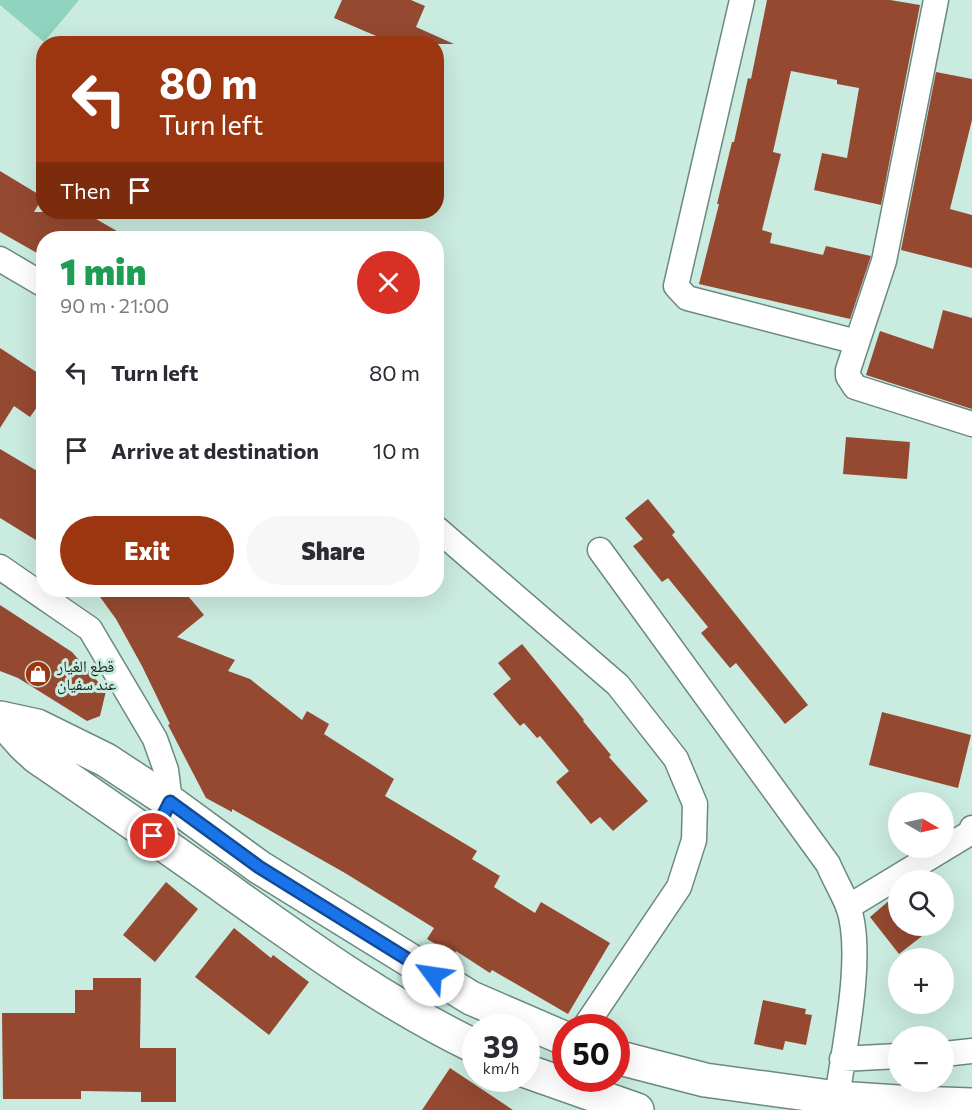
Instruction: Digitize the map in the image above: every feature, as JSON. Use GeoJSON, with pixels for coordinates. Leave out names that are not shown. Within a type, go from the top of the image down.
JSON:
{"type":"FeatureCollection","features":[{"type":"Feature","properties":{"kind":"main road"},"geometry":{"type":"LineString","coordinates":[[1,719],[37,726],[106,760],[170,802],[259,867],[471,998],[552,1033]]}},
{"type":"Feature","properties":{"kind":"main road"},"geometry":{"type":"LineString","coordinates":[[1,719],[37,757],[369,988],[462,1040]]}},
{"type":"Feature","properties":{"kind":"main road"},"geometry":{"type":"LineString","coordinates":[[630,1061],[705,1080],[837,1098],[972,1105]]}},
{"type":"Feature","properties":{"kind":"main road"},"geometry":{"type":"LineString","coordinates":[[540,1076],[618,1107]]}},
{"type":"Feature","properties":{"kind":"street"},"geometry":{"type":"LineString","coordinates":[[742,0],[676,286],[687,298],[858,342]]}},
{"type":"Feature","properties":{"kind":"street"},"geometry":{"type":"LineString","coordinates":[[936,0],[884,261],[848,376],[855,387],[972,424]]}},
{"type":"Feature","properties":{"kind":"street"},"geometry":{"type":"LineString","coordinates":[[0,259],[36,280]]}},
{"type":"Feature","properties":{"kind":"street"},"geometry":{"type":"LineString","coordinates":[[444,535],[618,685],[676,759],[695,804],[694,840],[679,887],[593,1014]]}},
{"type":"Feature","properties":{"kind":"street"},"geometry":{"type":"LineString","coordinates":[[600,550],[828,864],[848,907],[853,936],[854,973],[837,1098]]}},
{"type":"Feature","properties":{"kind":"street"},"geometry":{"type":"LineString","coordinates":[[0,567],[36,592]]}},
{"type":"Feature","properties":{"kind":"street"},"geometry":{"type":"LineString","coordinates":[[44,597],[90,629],[155,739],[166,770],[170,802],[153,836]]}},
{"type":"Feature","properties":{"kind":"street"},"geometry":{"type":"LineString","coordinates":[[848,907],[970,833],[972,828]]}},
{"type":"Feature","properties":{"kind":"street"},"geometry":{"type":"LineString","coordinates":[[954,1053],[972,1051]]}},
{"type":"Feature","properties":{"kind":"street"},"geometry":{"type":"LineString","coordinates":[[842,1059],[888,1057]]}},
{"type":"Feature","properties":{"kind":"green space"},"geometry":{"type":"Polygon","coordinates":[[[0,0],[79,0],[49,36],[37,36],[0,5],[0,0]]]}},
{"type":"Feature","properties":{"kind":"building"},"geometry":{"type":"Polygon","coordinates":[[[342,0],[411,0],[425,6],[416,27],[436,36],[376,36],[334,18],[342,0]]]}},
{"type":"Feature","properties":{"kind":"building"},"geometry":{"type":"Polygon","coordinates":[[[767,0],[890,0],[920,5],[881,205],[814,190],[822,153],[847,158],[859,88],[837,84],[837,80],[791,71],[773,152],[781,154],[762,230],[772,233],[770,243],[823,255],[826,246],[871,256],[850,319],[699,284],[748,78],[751,79],[767,0]]]}},
{"type":"Feature","properties":{"kind":"building"},"geometry":{"type":"Polygon","coordinates":[[[936,72],[972,79],[972,120],[950,209],[972,215],[972,268],[901,250],[936,72]]]}},
{"type":"Feature","properties":{"kind":"building"},"geometry":{"type":"Polygon","coordinates":[[[0,171],[36,193],[34,212],[36,212],[36,219],[96,219],[117,231],[36,231],[36,252],[0,232],[0,171]]]}},
{"type":"Feature","properties":{"kind":"building"},"geometry":{"type":"Polygon","coordinates":[[[943,310],[972,318],[972,409],[866,375],[880,331],[933,349],[943,310]]]}},
{"type":"Feature","properties":{"kind":"building"},"geometry":{"type":"Polygon","coordinates":[[[0,348],[36,372],[36,408],[30,417],[14,406],[0,428],[0,348]]]}},
{"type":"Feature","properties":{"kind":"building"},"geometry":{"type":"Polygon","coordinates":[[[846,437],[910,442],[907,479],[843,474],[846,437]]]}},
{"type":"Feature","properties":{"kind":"building"},"geometry":{"type":"Polygon","coordinates":[[[0,449],[36,470],[36,540],[0,518],[0,449]]]}},
{"type":"Feature","properties":{"kind":"building"},"geometry":{"type":"Polygon","coordinates":[[[648,499],[675,532],[672,535],[808,705],[785,724],[736,663],[730,668],[701,633],[708,627],[668,578],[662,582],[633,546],[643,539],[625,518],[648,499]]]}},
{"type":"Feature","properties":{"kind":"building"},"geometry":{"type":"Polygon","coordinates":[[[100,597],[189,597],[204,615],[177,637],[235,660],[228,671],[250,679],[302,720],[307,711],[329,724],[324,734],[394,779],[385,796],[477,851],[472,859],[500,876],[494,887],[535,913],[541,902],[610,943],[568,1014],[492,970],[490,973],[456,951],[454,955],[427,939],[434,928],[345,873],[232,809],[232,812],[206,798],[168,725],[170,724],[116,619],[100,597]]]}},
{"type":"Feature","properties":{"kind":"building"},"geometry":{"type":"Polygon","coordinates":[[[0,605],[72,652],[106,691],[100,716],[87,721],[18,678],[0,671],[0,605]]]}},
{"type":"Feature","properties":{"kind":"building"},"geometry":{"type":"Polygon","coordinates":[[[522,644],[611,755],[609,757],[648,801],[613,831],[600,817],[591,824],[556,782],[569,771],[540,736],[537,738],[524,723],[520,726],[493,694],[511,679],[498,663],[522,644]]]}},
{"type":"Feature","properties":{"kind":"building"},"geometry":{"type":"Polygon","coordinates":[[[882,712],[971,735],[958,788],[869,765],[882,712]]]}},
{"type":"Feature","properties":{"kind":"building"},"geometry":{"type":"Polygon","coordinates":[[[166,882],[198,909],[155,962],[123,935],[166,882]]]}},
{"type":"Feature","properties":{"kind":"building"},"geometry":{"type":"Polygon","coordinates":[[[888,902],[888,936],[922,936],[907,948],[894,948],[870,917],[888,902]]]}},
{"type":"Feature","properties":{"kind":"building"},"geometry":{"type":"Polygon","coordinates":[[[234,928],[271,958],[273,955],[309,982],[269,1035],[195,977],[234,928]]]}},
{"type":"Feature","properties":{"kind":"building"},"geometry":{"type":"Polygon","coordinates":[[[93,978],[141,978],[140,1048],[176,1048],[176,1102],[141,1102],[141,1092],[81,1091],[81,1099],[3,1099],[2,1013],[75,1013],[75,990],[93,990],[93,978]]]}},
{"type":"Feature","properties":{"kind":"building"},"geometry":{"type":"Polygon","coordinates":[[[763,1000],[806,1009],[805,1014],[812,1015],[806,1045],[785,1041],[783,1050],[754,1044],[763,1000]]]}},
{"type":"Feature","properties":{"kind":"building"},"geometry":{"type":"Polygon","coordinates":[[[450,1068],[462,1076],[462,1092],[486,1092],[513,1110],[422,1110],[450,1068]]]}},
{"type":"Feature","properties":{"kind":"place","name":"قطع الغيار عند سفيان"},"geometry":{"type":"Point","coordinates":[38,674]}},
{"type":"Feature","properties":{"kind":"route"},"geometry":{"type":"LineString","coordinates":[[153,836],[170,802],[259,867],[433,975]]}}]}
